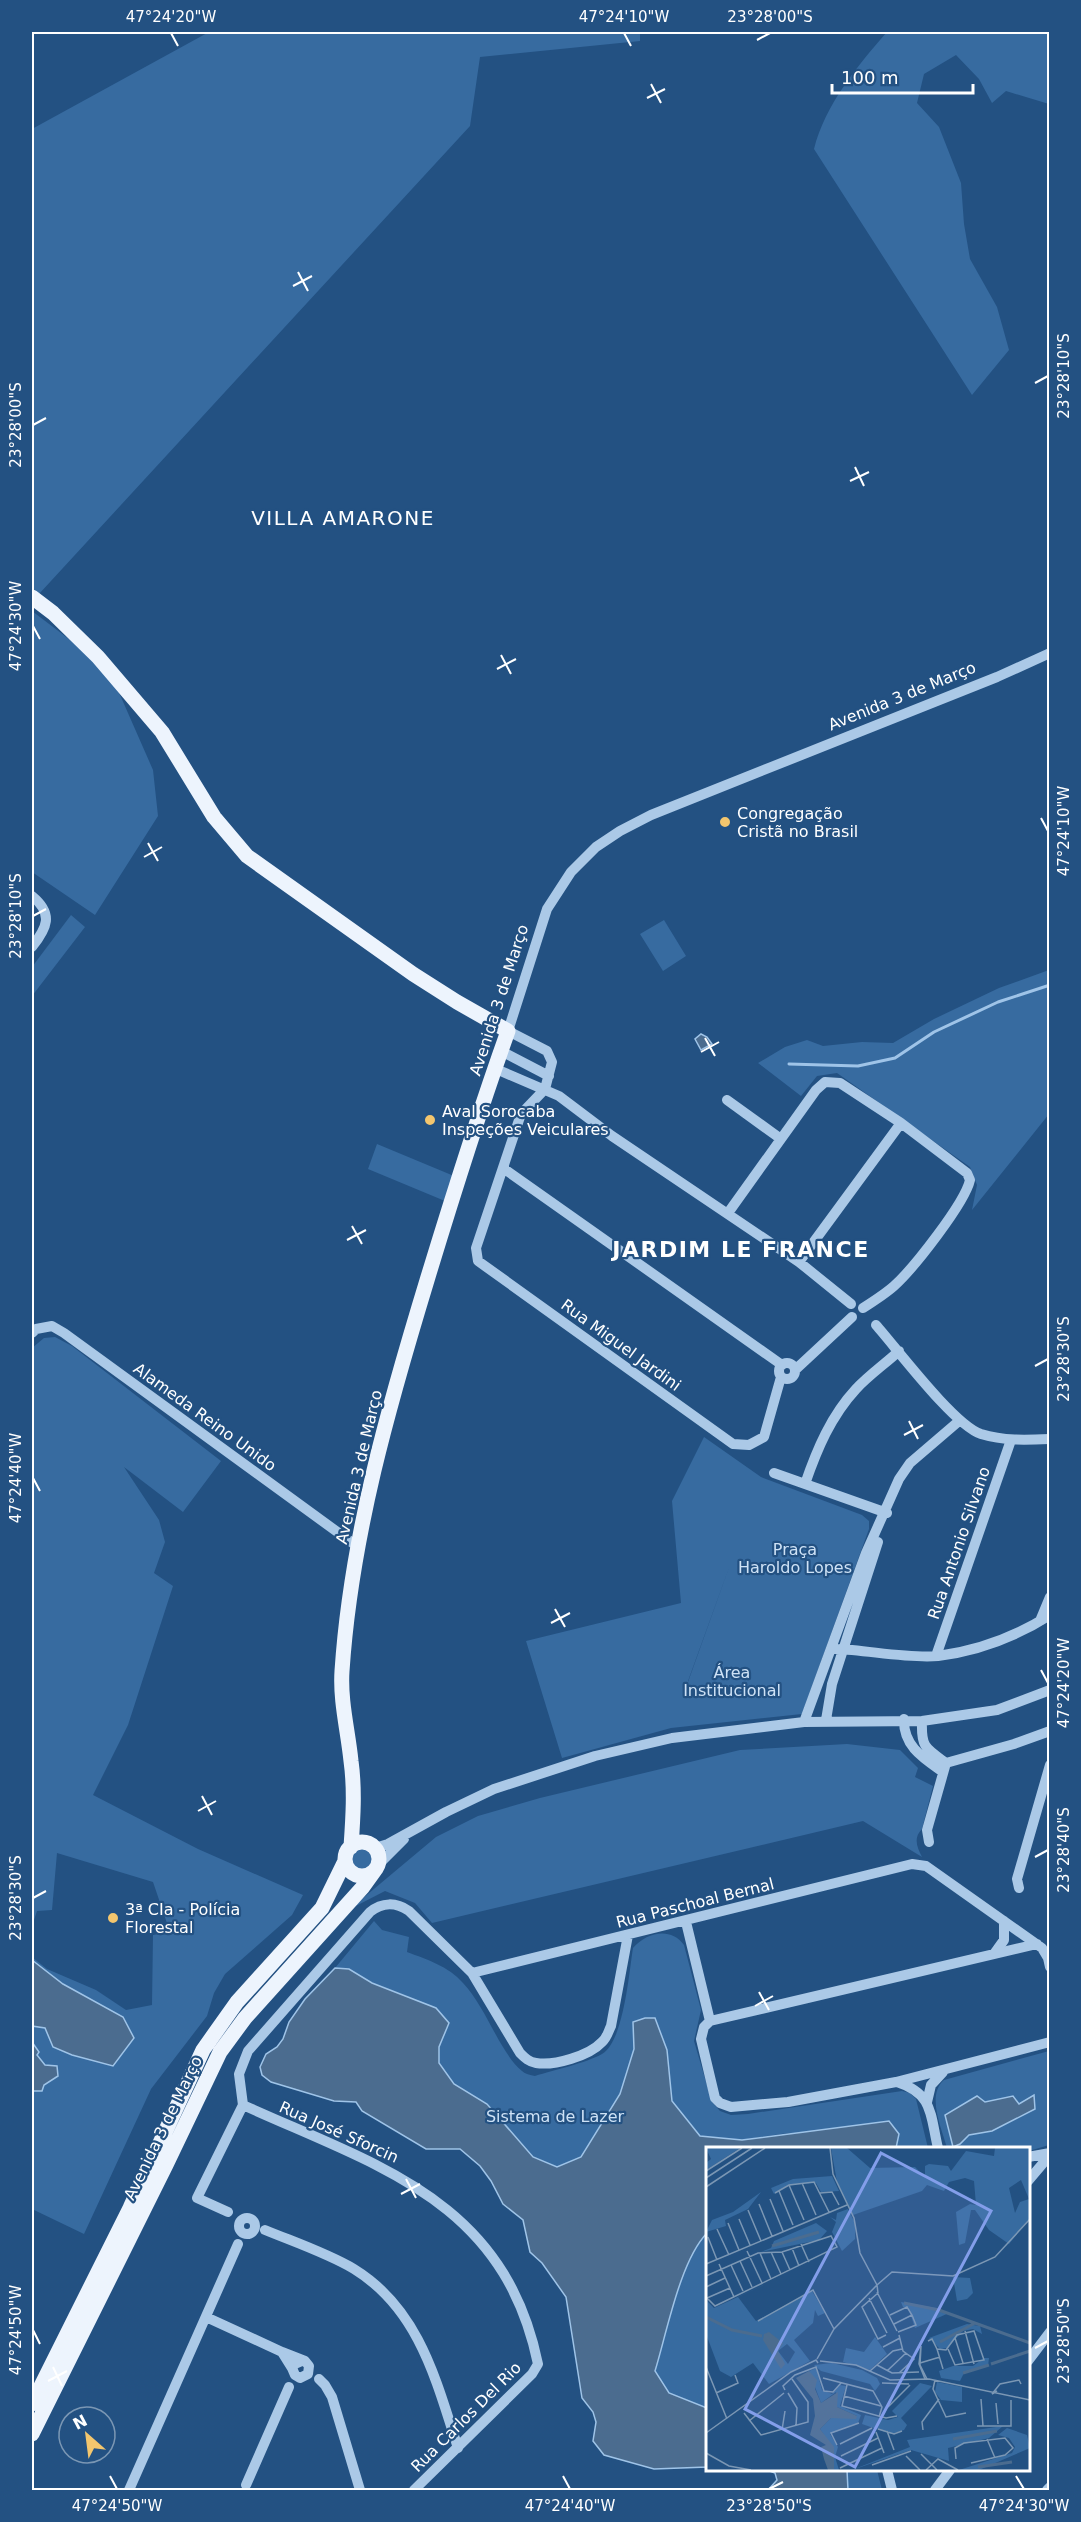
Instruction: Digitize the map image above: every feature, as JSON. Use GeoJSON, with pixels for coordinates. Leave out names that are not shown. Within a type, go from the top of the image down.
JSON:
{"type":"FeatureCollection","features":[{"type":"Feature","properties":{"kind":"main road"},"geometry":{"type":"LineString","coordinates":[[32,597],[53,613],[98,657],[162,732],[214,817],[247,856],[413,974],[508,1031]]}},
{"type":"Feature","properties":{"kind":"main road","name":"Avenida 3 de Março"},"geometry":{"type":"LineString","coordinates":[[351,1847],[354,1800],[343,1706],[342,1672],[358,1547],[384,1430],[406,1348],[455,1189],[508,1031]]}},
{"type":"Feature","properties":{"kind":"main road","name":"Avenida 3 de Março"},"geometry":{"type":"LineString","coordinates":[[354,1800],[372,1846]]}},
{"type":"Feature","properties":{"kind":"main road"},"geometry":{"type":"LineString","coordinates":[[359,1843],[372,1846],[378,1857],[376,1868],[367,1875],[356,1875],[349,1870],[345,1862],[346,1853],[351,1847],[359,1843]]}},
{"type":"Feature","properties":{"kind":"main road","name":"Avenida 3 de Março"},"geometry":{"type":"LineString","coordinates":[[32,2404],[130,2208],[203,2050],[237,2001],[322,1908],[345,1862]]}},
{"type":"Feature","properties":{"kind":"main road","name":"Avenida 3 de Março"},"geometry":{"type":"LineString","coordinates":[[32,2434],[220,2052],[245,2018],[362,1888],[376,1868]]}},
{"type":"Feature","properties":{"kind":"street","name":"Avenida 3 de Março"},"geometry":{"type":"LineString","coordinates":[[508,1031],[547,909],[571,872],[596,847],[651,815],[997,677],[1050,653]]}},
{"type":"Feature","properties":{"kind":"street"},"geometry":{"type":"LineString","coordinates":[[32,896],[40,903],[46,916],[44,932],[32,947]]}},
{"type":"Feature","properties":{"kind":"street"},"geometry":{"type":"LineString","coordinates":[[508,1031],[547,1051],[552,1062],[545,1089],[521,1114],[503,1168],[782,1365]]}},
{"type":"Feature","properties":{"kind":"street"},"geometry":{"type":"LineString","coordinates":[[501,1051],[549,1076]]}},
{"type":"Feature","properties":{"kind":"street"},"geometry":{"type":"LineString","coordinates":[[496,1068],[559,1096],[612,1136],[799,1262],[851,1304]]}},
{"type":"Feature","properties":{"kind":"street"},"geometry":{"type":"LineString","coordinates":[[728,1213],[816,1090],[825,1082],[840,1083],[901,1123],[967,1173],[970,1180],[968,1190],[947,1221],[895,1286],[864,1308],[860,1316],[852,1317],[795,1370],[791,1378],[781,1377],[779,1372],[782,1365]]}},
{"type":"Feature","properties":{"kind":"street"},"geometry":{"type":"LineString","coordinates":[[727,1100],[781,1139]]}},
{"type":"Feature","properties":{"kind":"street"},"geometry":{"type":"LineString","coordinates":[[799,1262],[901,1123]]}},
{"type":"Feature","properties":{"kind":"street","name":"Rua Miguel Jardini"},"geometry":{"type":"LineString","coordinates":[[503,1168],[476,1248],[478,1261],[733,1444],[749,1445],[764,1437],[781,1377]]}},
{"type":"Feature","properties":{"kind":"street"},"geometry":{"type":"LineString","coordinates":[[851,1304],[858,1302],[864,1308]]}},
{"type":"Feature","properties":{"kind":"street"},"geometry":{"type":"LineString","coordinates":[[851,1304],[849,1312],[852,1317]]}},
{"type":"Feature","properties":{"kind":"street"},"geometry":{"type":"LineString","coordinates":[[876,1325],[959,1421],[979,1433],[1011,1440],[1050,1439]]}},
{"type":"Feature","properties":{"kind":"street","name":"Alameda Reino Unido"},"geometry":{"type":"LineString","coordinates":[[32,1333],[36,1329],[52,1326],[64,1333],[358,1547]]}},
{"type":"Feature","properties":{"kind":"street"},"geometry":{"type":"LineString","coordinates":[[805,1484],[822,1438],[839,1411],[856,1388],[899,1351]]}},
{"type":"Feature","properties":{"kind":"street"},"geometry":{"type":"LineString","coordinates":[[782,1365],[789,1363],[795,1370]]}},
{"type":"Feature","properties":{"kind":"street"},"geometry":{"type":"LineString","coordinates":[[804,1722],[830,1649],[899,1479],[910,1463],[959,1421]]}},
{"type":"Feature","properties":{"kind":"street","name":"Rua Antonio Silvano"},"geometry":{"type":"LineString","coordinates":[[936,1656],[1011,1440]]}},
{"type":"Feature","properties":{"kind":"street"},"geometry":{"type":"LineString","coordinates":[[774,1473],[886,1508]]}},
{"type":"Feature","properties":{"kind":"street"},"geometry":{"type":"LineString","coordinates":[[826,1720],[832,1684],[886,1508]]}},
{"type":"Feature","properties":{"kind":"street"},"geometry":{"type":"LineString","coordinates":[[830,1649],[936,1656],[985,1646],[1045,1618],[1050,1597]]}},
{"type":"Feature","properties":{"kind":"street"},"geometry":{"type":"LineString","coordinates":[[372,1846],[388,1844],[494,1789],[595,1756],[672,1738],[826,1720],[904,1719],[922,1721],[997,1710],[1050,1690]]}},
{"type":"Feature","properties":{"kind":"street"},"geometry":{"type":"LineString","coordinates":[[904,1719],[903,1733],[907,1741],[922,1756],[945,1767],[1047,1732],[1050,1744]]}},
{"type":"Feature","properties":{"kind":"street"},"geometry":{"type":"LineString","coordinates":[[922,1721],[925,1748],[945,1767]]}},
{"type":"Feature","properties":{"kind":"street"},"geometry":{"type":"LineString","coordinates":[[1019,1888],[1017,1879],[1050,1765]]}},
{"type":"Feature","properties":{"kind":"street"},"geometry":{"type":"LineString","coordinates":[[929,1842],[927,1830],[945,1767]]}},
{"type":"Feature","properties":{"kind":"street"},"geometry":{"type":"LineString","coordinates":[[376,1868],[421,1825]]}},
{"type":"Feature","properties":{"kind":"street","name":"Rua Paschoal Bernal"},"geometry":{"type":"LineString","coordinates":[[472,1973],[686,1922],[912,1864],[926,1866],[1004,1921]]}},
{"type":"Feature","properties":{"kind":"street"},"geometry":{"type":"LineString","coordinates":[[458,2448],[422,2345],[410,2322],[379,2288],[352,2268],[265,2230],[246,2227],[228,2212],[196,2198],[243,2104],[239,2074],[248,2051],[375,1908],[389,1904],[405,1908],[472,1973],[520,2053],[528,2061],[537,2063],[565,2059],[591,2050],[601,2044],[606,2037],[611,2026],[628,1935]]}},
{"type":"Feature","properties":{"kind":"street"},"geometry":{"type":"LineString","coordinates":[[1004,1921],[1041,1948],[1050,1967]]}},
{"type":"Feature","properties":{"kind":"street"},"geometry":{"type":"LineString","coordinates":[[994,1954],[1004,1940],[1004,1921]]}},
{"type":"Feature","properties":{"kind":"street"},"geometry":{"type":"LineString","coordinates":[[686,1922],[710,2021]]}},
{"type":"Feature","properties":{"kind":"street"},"geometry":{"type":"LineString","coordinates":[[1041,1948],[994,1954],[710,2021],[704,2027],[701,2039],[715,2098],[720,2103],[731,2107],[788,2102],[896,2082],[1050,2042]]}},
{"type":"Feature","properties":{"kind":"street"},"geometry":{"type":"LineString","coordinates":[[938,2147],[927,2102],[931,2085],[945,2069]]}},
{"type":"Feature","properties":{"kind":"street"},"geometry":{"type":"LineString","coordinates":[[896,2082],[912,2087],[927,2102]]}},
{"type":"Feature","properties":{"kind":"street","name":"Rua José Sforcin"},"geometry":{"type":"LineString","coordinates":[[243,2104],[396,2174],[433,2197],[454,2214],[484,2246],[514,2292],[525,2318],[538,2364]]}},
{"type":"Feature","properties":{"kind":"street"},"geometry":{"type":"LineString","coordinates":[[1030,2157],[1050,2154]]}},
{"type":"Feature","properties":{"kind":"street"},"geometry":{"type":"LineString","coordinates":[[1030,2180],[1050,2154]]}},
{"type":"Feature","properties":{"kind":"street"},"geometry":{"type":"LineString","coordinates":[[129,2490],[246,2227]]}},
{"type":"Feature","properties":{"kind":"street"},"geometry":{"type":"LineString","coordinates":[[206,2317],[305,2363],[325,2385],[332,2397],[360,2490]]}},
{"type":"Feature","properties":{"kind":"street"},"geometry":{"type":"LineString","coordinates":[[1030,2360],[1050,2332]]}},
{"type":"Feature","properties":{"kind":"street"},"geometry":{"type":"LineString","coordinates":[[282,2352],[297,2373],[319,2379]]}},
{"type":"Feature","properties":{"kind":"street"},"geometry":{"type":"LineString","coordinates":[[246,2488],[297,2373],[295,2364],[305,2363]]}},
{"type":"Feature","properties":{"kind":"street","name":"Rua Carlos Del Rio"},"geometry":{"type":"LineString","coordinates":[[414,2490],[532,2374],[538,2364]]}},
{"type":"Feature","properties":{"kind":"street"},"geometry":{"type":"LineString","coordinates":[[887,2471],[892,2490]]}},
{"type":"Feature","properties":{"kind":"street"},"geometry":{"type":"LineString","coordinates":[[935,2490],[949,2471]]}},
{"type":"Feature","properties":{"kind":"green space"},"geometry":{"type":"Polygon","coordinates":[[[209,32],[640,32],[640,41],[480,57],[470,126],[39,594],[32,589],[32,129],[209,32]]]}},
{"type":"Feature","properties":{"kind":"green space"},"geometry":{"type":"Polygon","coordinates":[[[887,32],[1049,32],[1049,104],[1006,91],[992,103],[979,79],[956,55],[924,74],[917,103],[939,127],[961,183],[964,224],[970,259],[997,307],[1009,350],[972,395],[814,149],[834,101],[854,72],[887,32]]]}},
{"type":"Feature","properties":{"kind":"green space"},"geometry":{"type":"Polygon","coordinates":[[[32,611],[82,649],[117,688],[153,770],[158,816],[95,915],[32,872],[32,611]]]}},
{"type":"Feature","properties":{"kind":"green space"},"geometry":{"type":"Polygon","coordinates":[[[71,915],[85,927],[32,996],[32,967],[71,915]]]}},
{"type":"Feature","properties":{"kind":"green space"},"geometry":{"type":"Polygon","coordinates":[[[664,920],[686,956],[663,971],[640,934],[664,920]]]}},
{"type":"Feature","properties":{"kind":"green space"},"geometry":{"type":"Polygon","coordinates":[[[1049,970],[1049,1114],[972,1210],[977,1185],[970,1167],[837,1073],[817,1076],[801,1096],[758,1063],[785,1047],[807,1040],[823,1046],[862,1042],[893,1043],[934,1019],[999,988],[1049,970]]]}},
{"type":"Feature","properties":{"kind":"green space"},"geometry":{"type":"Polygon","coordinates":[[[377,1144],[454,1176],[445,1201],[368,1169],[377,1144]]]}},
{"type":"Feature","properties":{"kind":"green space"},"geometry":{"type":"Polygon","coordinates":[[[55,1337],[72,1346],[221,1461],[183,1512],[124,1467],[159,1520],[165,1542],[154,1573],[173,1586],[128,1725],[93,1795],[198,1849],[303,1895],[292,1915],[225,1974],[214,1993],[207,2016],[151,2089],[84,2234],[32,2209],[32,1957],[47,1969],[96,1990],[126,2010],[152,2005],[153,1935],[170,1932],[153,1882],[57,1853],[52,1910],[37,1911],[32,1926],[32,1348],[44,1338],[55,1337]]]}},
{"type":"Feature","properties":{"kind":"green space"},"geometry":{"type":"Polygon","coordinates":[[[704,1437],[761,1477],[862,1515],[869,1521],[869,1529],[802,1714],[671,1728],[562,1758],[526,1641],[681,1603],[672,1501],[704,1437]]]}},
{"type":"Feature","properties":{"kind":"green space"},"geometry":{"type":"Polygon","coordinates":[[[847,1744],[900,1750],[918,1768],[915,1777],[933,1786],[922,1829],[917,1839],[917,1846],[922,1857],[863,1821],[432,1923],[415,1903],[385,1891],[350,1909],[436,1837],[478,1816],[540,1798],[740,1750],[847,1744]]]}},
{"type":"Feature","properties":{"kind":"green space"},"geometry":{"type":"Polygon","coordinates":[[[361,1849],[369,1852],[372,1860],[369,1868],[361,1871],[353,1868],[350,1860],[353,1852],[361,1849]]]}},
{"type":"Feature","properties":{"kind":"green space","name":"Sistema de Lazer"},"geometry":{"type":"Polygon","coordinates":[[[374,1921],[382,1930],[409,1937],[407,1952],[437,1964],[457,1977],[479,2004],[514,2063],[525,2073],[535,2076],[587,2060],[602,2054],[609,2047],[616,2035],[624,2005],[633,1948],[652,1935],[673,1936],[684,1945],[701,2010],[694,2041],[712,2102],[720,2111],[731,2115],[748,2114],[902,2091],[910,2093],[916,2099],[928,2147],[896,2147],[899,2134],[788,2133],[741,2140],[700,2136],[672,2101],[667,2050],[655,2018],[633,2023],[634,2049],[620,2094],[581,2157],[557,2167],[533,2157],[487,2104],[454,2085],[439,2063],[439,2047],[449,2023],[407,1996],[372,1983],[349,1969],[335,1968],[374,1921]]]}},
{"type":"Feature","properties":{"kind":"green space"},"geometry":{"type":"Polygon","coordinates":[[[1049,2051],[1049,2145],[1030,2151],[1030,2147],[947,2147],[936,2103],[936,2094],[944,2080],[1049,2051]]]}},
{"type":"Feature","properties":{"kind":"green space"},"geometry":{"type":"Polygon","coordinates":[[[706,2234],[706,2408],[669,2393],[655,2371],[682,2279],[698,2245],[706,2234]]]}},
{"type":"Feature","properties":{"kind":"green space"},"geometry":{"type":"Polygon","coordinates":[[[847,2471],[877,2471],[882,2490],[848,2490],[847,2471]]]}},
{"type":"Feature","properties":{"kind":"shaded area"},"geometry":{"type":"Polygon","coordinates":[[[701,1034],[707,1037],[712,1044],[701,1050],[695,1039],[701,1034]]]}},
{"type":"Feature","properties":{"kind":"shaded area"},"geometry":{"type":"Polygon","coordinates":[[[32,1960],[63,1984],[123,2017],[134,2038],[113,2066],[72,2055],[53,2047],[45,2028],[32,2026],[32,1960]]]}},
{"type":"Feature","properties":{"kind":"shaded area"},"geometry":{"type":"Polygon","coordinates":[[[335,1968],[349,1969],[372,1983],[436,2008],[449,2023],[439,2047],[439,2063],[454,2084],[487,2104],[533,2157],[557,2167],[581,2157],[620,2094],[634,2049],[633,2022],[645,2018],[655,2018],[667,2050],[672,2101],[700,2136],[742,2140],[889,2121],[899,2134],[896,2147],[706,2147],[706,2234],[689,2261],[682,2279],[655,2371],[669,2393],[706,2408],[706,2467],[654,2469],[604,2455],[593,2441],[596,2422],[593,2412],[582,2398],[566,2297],[542,2263],[530,2252],[523,2220],[503,2204],[480,2166],[460,2149],[426,2149],[362,2111],[356,2102],[334,2101],[271,2082],[262,2075],[260,2067],[266,2054],[277,2047],[283,2039],[289,2022],[305,1999],[335,1968]]]}},
{"type":"Feature","properties":{"kind":"shaded area"},"geometry":{"type":"Polygon","coordinates":[[[32,2042],[39,2052],[37,2055],[45,2065],[57,2066],[58,2076],[44,2085],[42,2091],[32,2091],[32,2042]]]}},
{"type":"Feature","properties":{"kind":"shaded area"},"geometry":{"type":"Polygon","coordinates":[[[1034,2095],[1035,2109],[992,2131],[969,2135],[953,2147],[945,2115],[977,2096],[985,2102],[1013,2096],[1019,2104],[1034,2095]]]}},
{"type":"Feature","properties":{"kind":"shaded area"},"geometry":{"type":"Polygon","coordinates":[[[770,2471],[847,2471],[848,2490],[768,2490],[777,2480],[775,2473],[770,2471]]]}},
{"type":"Feature","properties":{"kind":"waterway"},"geometry":{"type":"LineString","coordinates":[[789,1064],[858,1066],[895,1058],[934,1032],[998,1002],[1050,985]]}},
{"type":"Feature","properties":{"kind":"place","name":"Congregação Cristã no Brasil"},"geometry":{"type":"Point","coordinates":[725,822]}},
{"type":"Feature","properties":{"kind":"place","name":"Aval Sorocaba Inspeções Veiculares"},"geometry":{"type":"Point","coordinates":[430,1120]}},
{"type":"Feature","properties":{"kind":"place","name":"3ª CIa - Polícia Florestal"},"geometry":{"type":"Point","coordinates":[113,1918]}},
{"type":"Feature","properties":{"kind":"district","name":"VILLA AMARONE"},"geometry":{"type":"Point","coordinates":[343,518]}},
{"type":"Feature","properties":{"kind":"district","name":"JARDIM LE FRANCE"},"geometry":{"type":"Point","coordinates":[741,1249]}},
{"type":"Feature","properties":{"kind":"park label","name":"Praça Haroldo Lopes"},"geometry":{"type":"Point","coordinates":[795,1558]}},
{"type":"Feature","properties":{"kind":"park label","name":"Área Institucional"},"geometry":{"type":"Point","coordinates":[732,1681]}}]}
